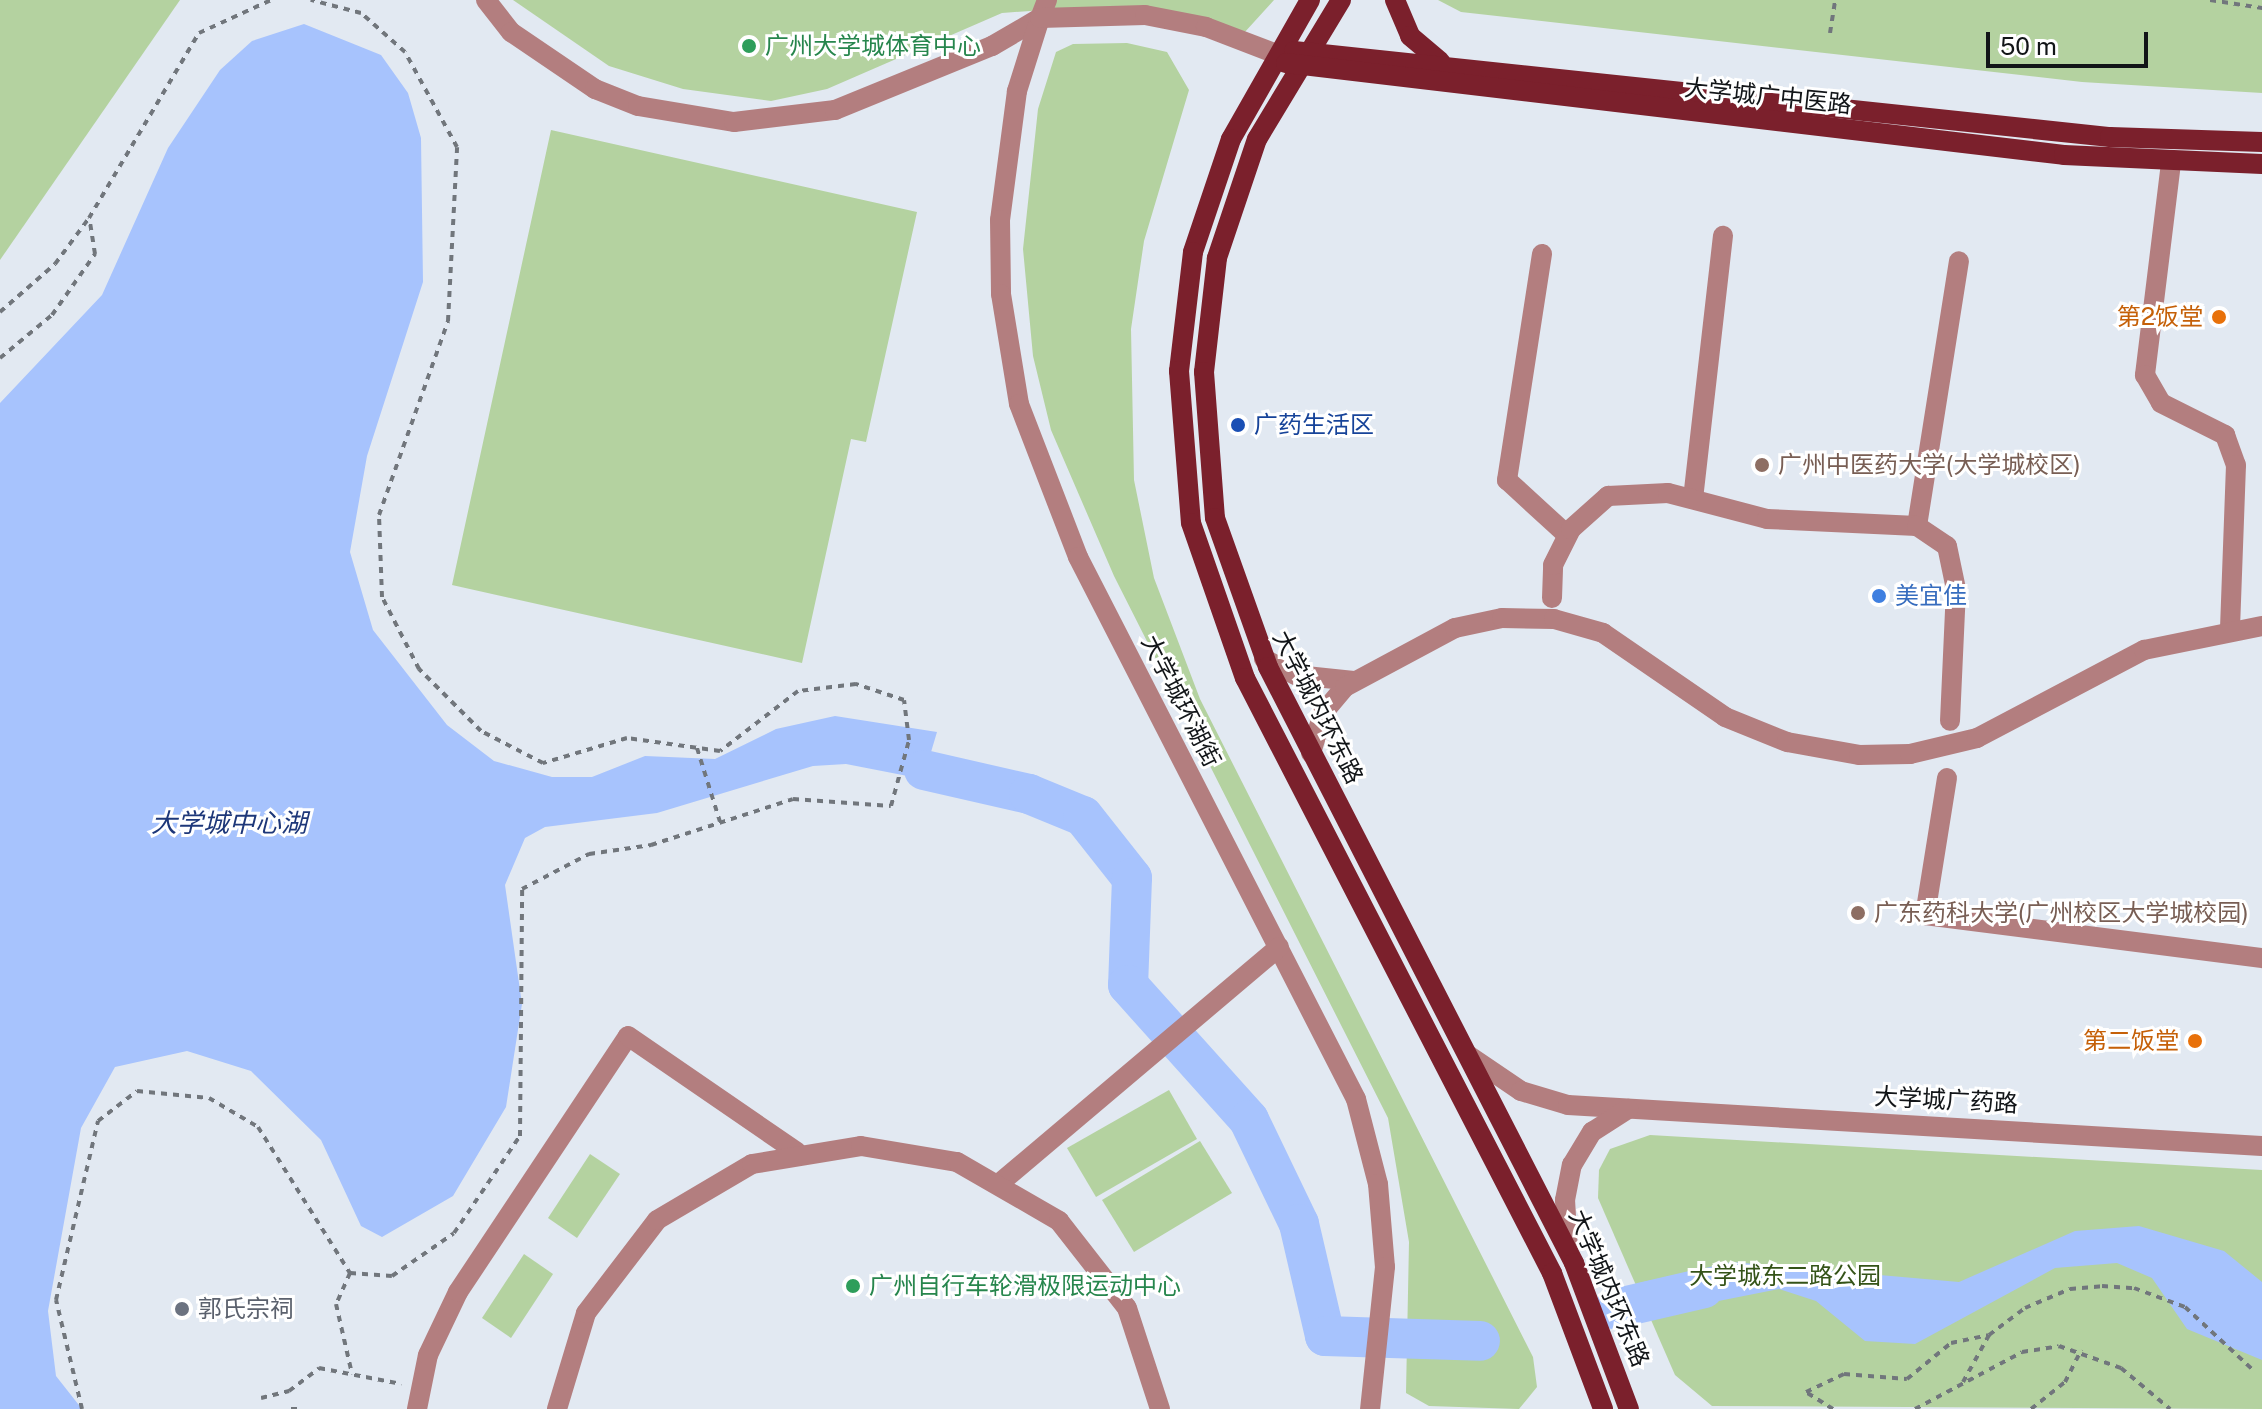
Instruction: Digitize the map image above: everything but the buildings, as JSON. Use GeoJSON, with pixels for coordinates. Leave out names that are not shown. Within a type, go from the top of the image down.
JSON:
{"type":"FeatureCollection","features":[{"type":"Feature","properties":{"kind":"main road","name":"大学城内环东路"},"geometry":{"type":"LineString","coordinates":[[1310,0],[1274,53],[1213,180],[1185,293],[1179,421],[1191,523],[1245,678],[1552,1273],[1603,1409]]}},
{"type":"Feature","properties":{"kind":"main road","name":"大学城内环东路"},"geometry":{"type":"LineString","coordinates":[[1341,0],[1293,69],[1236,188],[1210,296],[1204,372],[1215,518],[1264,659],[1569,1252],[1629,1409]]}},
{"type":"Feature","properties":{"kind":"main road"},"geometry":{"type":"LineString","coordinates":[[1395,0],[1410,36],[1447,65]]}},
{"type":"Feature","properties":{"kind":"main road","name":"大学城广中医路"},"geometry":{"type":"LineString","coordinates":[[1274,53],[1306,49],[2095,136],[2262,142]]}},
{"type":"Feature","properties":{"kind":"main road","name":"大学城广中医路"},"geometry":{"type":"LineString","coordinates":[[1274,53],[1293,69],[2171,163],[2262,164]]}},
{"type":"Feature","properties":{"kind":"street"},"geometry":{"type":"LineString","coordinates":[[486,0],[511,32],[595,89],[638,106],[734,122],[835,110],[992,46],[1037,13]]}},
{"type":"Feature","properties":{"kind":"street","name":"大学城广中医路"},"geometry":{"type":"LineString","coordinates":[[1037,13],[1145,15],[1206,27],[1274,53]]}},
{"type":"Feature","properties":{"kind":"street","name":"大学城环湖街"},"geometry":{"type":"LineString","coordinates":[[1037,13],[1014,105],[1000,220],[1003,319],[1019,404],[1078,557],[1279,947],[1370,1141],[1385,1318],[1370,1409]]}},
{"type":"Feature","properties":{"kind":"street"},"geometry":{"type":"LineString","coordinates":[[2171,163],[2145,375],[2161,403],[2225,435],[2236,465],[2230,628]]}},
{"type":"Feature","properties":{"kind":"street"},"geometry":{"type":"LineString","coordinates":[[1693,499],[1723,236]]}},
{"type":"Feature","properties":{"kind":"street"},"geometry":{"type":"LineString","coordinates":[[1542,254],[1507,480],[1567,535]]}},
{"type":"Feature","properties":{"kind":"street"},"geometry":{"type":"LineString","coordinates":[[1917,526],[1959,261]]}},
{"type":"Feature","properties":{"kind":"street"},"geometry":{"type":"LineString","coordinates":[[1552,598],[1553,565],[1567,535],[1608,496],[1668,493],[1767,519],[1917,526],[1947,546],[1956,589],[1950,721]]}},
{"type":"Feature","properties":{"kind":"street"},"geometry":{"type":"LineString","coordinates":[[1311,753],[1323,713],[1354,681],[1455,628],[1502,618],[1554,619],[1625,644],[1754,731],[1813,749],[1884,755],[1990,734],[2131,655],[2230,628],[2262,626]]}},
{"type":"Feature","properties":{"kind":"street"},"geometry":{"type":"LineString","coordinates":[[1264,659],[1296,675],[1354,681]]}},
{"type":"Feature","properties":{"kind":"street"},"geometry":{"type":"LineString","coordinates":[[1947,778],[1925,915],[2262,958]]}},
{"type":"Feature","properties":{"kind":"street"},"geometry":{"type":"LineString","coordinates":[[1001,1182],[1279,947]]}},
{"type":"Feature","properties":{"kind":"street"},"geometry":{"type":"LineString","coordinates":[[417,1409],[420,1387],[458,1292],[628,1036],[797,1152]]}},
{"type":"Feature","properties":{"kind":"street","name":"大学城广药路"},"geometry":{"type":"LineString","coordinates":[[1465,1052],[1534,1097],[1628,1109],[2262,1146]]}},
{"type":"Feature","properties":{"kind":"street"},"geometry":{"type":"LineString","coordinates":[[1569,1252],[1565,1200],[1572,1165],[1592,1132],[1628,1109]]}},
{"type":"Feature","properties":{"kind":"street"},"geometry":{"type":"LineString","coordinates":[[557,1409],[583,1318],[634,1243],[711,1183],[797,1152],[900,1149],[1001,1182],[1059,1221],[1110,1280],[1141,1338],[1160,1409]]}},
{"type":"Feature","properties":{"kind":"path"},"geometry":{"type":"LineString","coordinates":[[0,312],[55,264],[89,218],[199,33],[271,0]]}},
{"type":"Feature","properties":{"kind":"path"},"geometry":{"type":"LineString","coordinates":[[311,0],[361,13],[405,52],[457,147],[448,321],[379,515],[382,597],[419,669],[481,731],[543,763],[627,738],[720,751],[798,691],[856,684],[904,700],[909,740],[891,806],[793,799],[720,823],[589,854],[522,889],[520,1136],[454,1233],[392,1276],[350,1273]]}},
{"type":"Feature","properties":{"kind":"path"},"geometry":{"type":"LineString","coordinates":[[1830,33],[1835,0]]}},
{"type":"Feature","properties":{"kind":"path"},"geometry":{"type":"LineString","coordinates":[[2210,0],[2262,8]]}},
{"type":"Feature","properties":{"kind":"path"},"geometry":{"type":"LineString","coordinates":[[0,358],[52,315],[95,254],[89,218]]}},
{"type":"Feature","properties":{"kind":"path"},"geometry":{"type":"LineString","coordinates":[[697,748],[720,823]]}},
{"type":"Feature","properties":{"kind":"path"},"geometry":{"type":"LineString","coordinates":[[82,1409],[56,1300],[98,1121],[137,1091],[209,1098],[258,1127],[350,1273]]}},
{"type":"Feature","properties":{"kind":"path"},"geometry":{"type":"LineString","coordinates":[[350,1273],[336,1304],[352,1375]]}},
{"type":"Feature","properties":{"kind":"path"},"geometry":{"type":"LineString","coordinates":[[1963,1382],[1989,1335],[2025,1308],[2070,1289],[2134,1288],[2185,1307],[2254,1371]]}},
{"type":"Feature","properties":{"kind":"path"},"geometry":{"type":"LineString","coordinates":[[1833,1409],[1806,1392],[1844,1374],[1907,1379],[1951,1343],[1989,1335]]}},
{"type":"Feature","properties":{"kind":"path"},"geometry":{"type":"LineString","coordinates":[[2031,1409],[2065,1382],[2081,1350]]}},
{"type":"Feature","properties":{"kind":"path"},"geometry":{"type":"LineString","coordinates":[[1915,1409],[2022,1352],[2081,1350],[2121,1368],[2170,1409]]}},
{"type":"Feature","properties":{"kind":"path"},"geometry":{"type":"LineString","coordinates":[[261,1398],[289,1391],[319,1368],[420,1387]]}},
{"type":"Feature","properties":{"kind":"path"},"geometry":{"type":"LineString","coordinates":[[291,1409],[300,1409]]}},
{"type":"Feature","properties":{"kind":"green space"},"geometry":{"type":"Polygon","coordinates":[[[0,0],[180,0],[0,260],[0,0]]]}},
{"type":"Feature","properties":{"kind":"green space","name":"广州大学城体育中心"},"geometry":{"type":"Polygon","coordinates":[[[513,0],[1274,0],[1244,33],[1087,7],[1002,13],[827,89],[771,101],[683,89],[609,66],[513,0]]]}},
{"type":"Feature","properties":{"kind":"green space"},"geometry":{"type":"Polygon","coordinates":[[[1438,0],[2262,0],[2262,93],[2082,82],[1461,12],[1438,0]]]}},
{"type":"Feature","properties":{"kind":"green space"},"geometry":{"type":"Polygon","coordinates":[[[1127,43],[1167,52],[1189,90],[1144,241],[1131,329],[1134,480],[1154,578],[1200,699],[1533,1357],[1537,1387],[1519,1409],[1429,1406],[1406,1393],[1409,1242],[1388,1118],[1114,576],[1051,430],[1033,356],[1023,249],[1038,109],[1056,52],[1073,44],[1127,43]]]}},
{"type":"Feature","properties":{"kind":"green space"},"geometry":{"type":"Polygon","coordinates":[[[551,130],[917,212],[866,442],[851,439],[802,663],[452,585],[551,130]]]}},
{"type":"Feature","properties":{"kind":"green space"},"geometry":{"type":"Polygon","coordinates":[[[1169,1090],[1197,1139],[1096,1197],[1067,1148],[1169,1090]]]}},
{"type":"Feature","properties":{"kind":"green space","name":"大学城东二路公园"},"geometry":{"type":"Polygon","coordinates":[[[1650,1135],[2262,1170],[2262,1409],[1712,1406],[1675,1375],[1598,1198],[1599,1170],[1610,1149],[1650,1135]]]}},
{"type":"Feature","properties":{"kind":"green space"},"geometry":{"type":"Polygon","coordinates":[[[1200,1141],[1232,1193],[1134,1252],[1102,1200],[1200,1141]]]}},
{"type":"Feature","properties":{"kind":"green space"},"geometry":{"type":"Polygon","coordinates":[[[590,1154],[620,1174],[577,1238],[548,1218],[590,1154]]]}},
{"type":"Feature","properties":{"kind":"green space"},"geometry":{"type":"Polygon","coordinates":[[[524,1254],[553,1274],[511,1338],[482,1318],[524,1254]]]}},
{"type":"Feature","properties":{"kind":"water","name":"大学城中心湖"},"geometry":{"type":"Polygon","coordinates":[[[304,24],[381,55],[408,93],[421,138],[423,282],[367,456],[350,552],[373,630],[447,725],[494,761],[552,777],[592,777],[645,756],[715,759],[776,729],[835,716],[937,732],[923,779],[846,764],[813,766],[657,813],[545,827],[525,838],[505,885],[522,1004],[506,1107],[453,1196],[382,1237],[361,1226],[321,1140],[251,1071],[187,1051],[115,1067],[81,1128],[48,1311],[56,1376],[82,1409],[0,1409],[0,403],[102,295],[168,148],[220,70],[252,41],[304,24]]]}},
{"type":"Feature","properties":{"kind":"water"},"geometry":{"type":"Polygon","coordinates":[[[2139,1226],[2224,1251],[2262,1282],[2262,1360],[2187,1329],[2152,1278],[2117,1263],[2055,1268],[1915,1344],[1865,1341],[1816,1301],[1779,1289],[1658,1313],[1639,1283],[1732,1262],[1959,1282],[2075,1231],[2139,1226]]]}},
{"type":"Feature","properties":{"kind":"waterway"},"geometry":{"type":"LineString","coordinates":[[924,770],[1029,794],[1083,816],[1132,878],[1128,985],[1249,1120],[1299,1224],[1325,1336],[1480,1341]]}},
{"type":"Feature","properties":{"kind":"waterway"},"geometry":{"type":"LineString","coordinates":[[1614,1309],[1704,1288]]}},
{"type":"Feature","properties":{"kind":"place","name":"广州大学城体育中心"},"geometry":{"type":"Point","coordinates":[749,46]}},
{"type":"Feature","properties":{"kind":"place","name":"第2饭堂"},"geometry":{"type":"Point","coordinates":[2219,317]}},
{"type":"Feature","properties":{"kind":"place","name":"广药生活区"},"geometry":{"type":"Point","coordinates":[1238,425]}},
{"type":"Feature","properties":{"kind":"place","name":"广州中医药大学(大学城校区)"},"geometry":{"type":"Point","coordinates":[1762,465]}},
{"type":"Feature","properties":{"kind":"place","name":"美宜佳"},"geometry":{"type":"Point","coordinates":[1879,596]}},
{"type":"Feature","properties":{"kind":"place","name":"广东药科大学(广州校区大学城校园)"},"geometry":{"type":"Point","coordinates":[1858,913]}},
{"type":"Feature","properties":{"kind":"place","name":"第二饭堂"},"geometry":{"type":"Point","coordinates":[2195,1041]}},
{"type":"Feature","properties":{"kind":"place","name":"广州自行车轮滑极限运动中心"},"geometry":{"type":"Point","coordinates":[853,1286]}},
{"type":"Feature","properties":{"kind":"place","name":"郭氏宗祠"},"geometry":{"type":"Point","coordinates":[182,1309]}}]}
